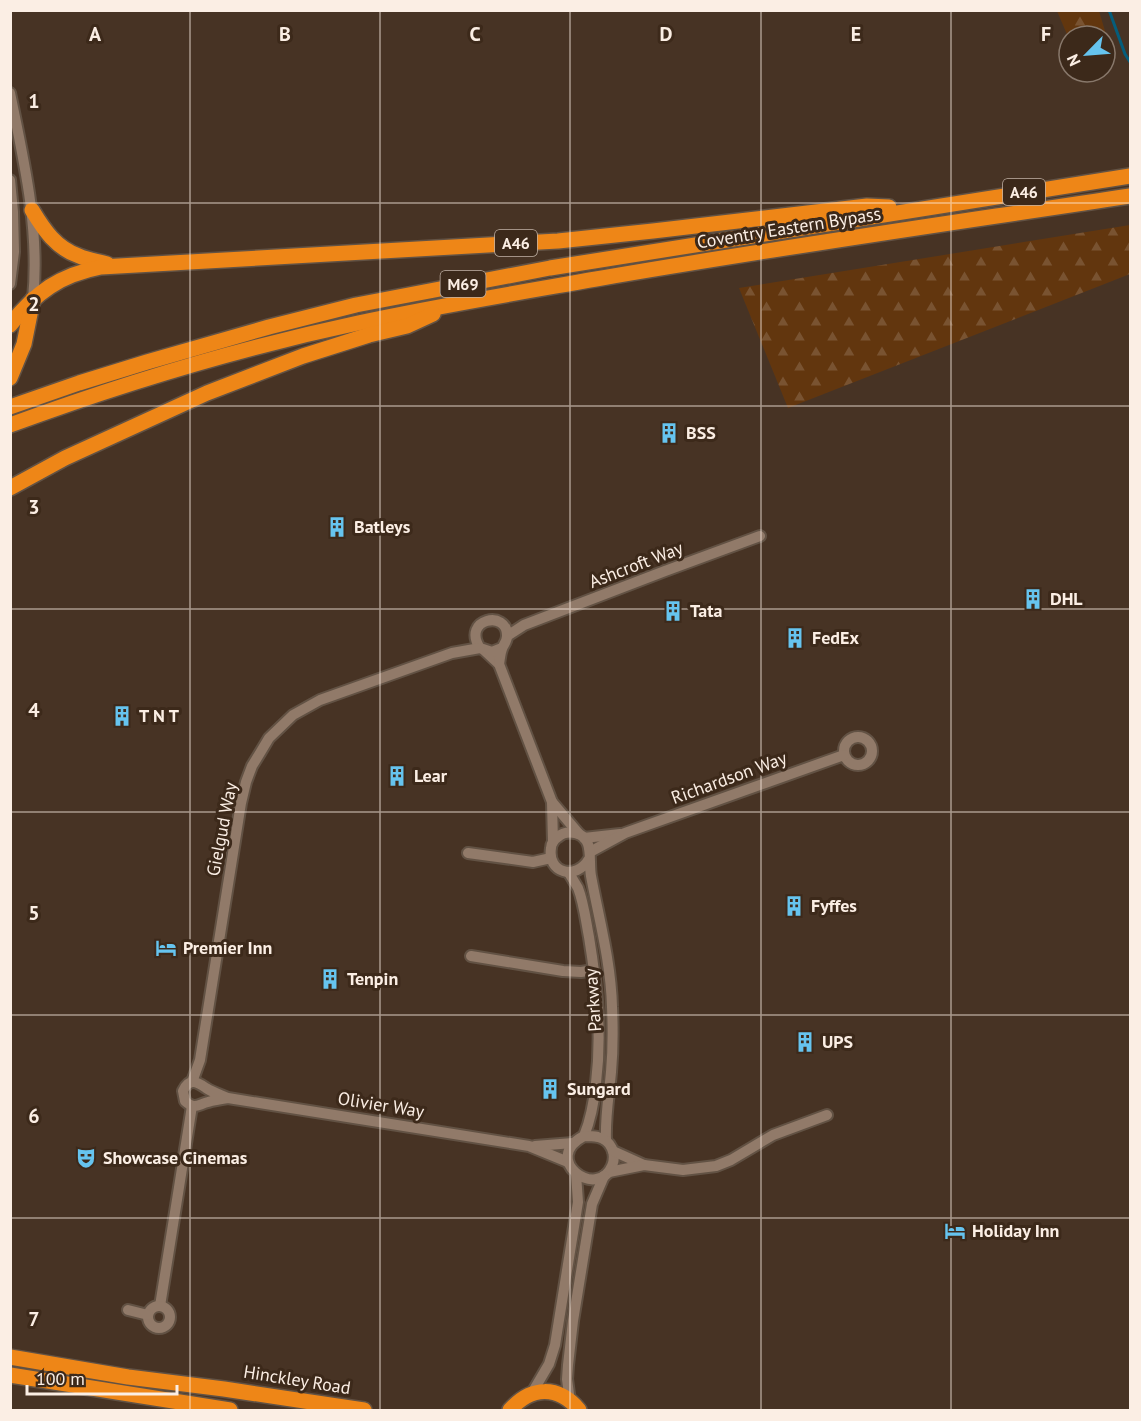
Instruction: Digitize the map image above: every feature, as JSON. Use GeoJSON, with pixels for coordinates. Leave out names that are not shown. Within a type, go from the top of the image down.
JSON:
{"type":"FeatureCollection","features":[{"type":"Feature","properties":{"kind":"highway","name":"A46"},"geometry":{"type":"LineString","coordinates":[[10,325],[33,299],[61,279],[81,271],[112,266],[558,241],[867,206],[918,208],[1131,176]]}},
{"type":"Feature","properties":{"kind":"highway","name":"Coventry Eastern Bypass"},"geometry":{"type":"LineString","coordinates":[[454,303],[752,253],[1131,196]]}},
{"type":"Feature","properties":{"kind":"highway","name":"M69"},"geometry":{"type":"LineString","coordinates":[[14,406],[167,356],[356,305],[550,268],[918,208]]}},
{"type":"Feature","properties":{"kind":"highway","name":"A46"},"geometry":{"type":"LineString","coordinates":[[32,210],[48,236],[64,250],[112,266]]}},
{"type":"Feature","properties":{"kind":"highway"},"geometry":{"type":"LineString","coordinates":[[10,378],[24,344],[33,299]]}},
{"type":"Feature","properties":{"kind":"highway","name":"A46"},"geometry":{"type":"LineString","coordinates":[[10,488],[75,454],[207,393],[303,356],[369,335],[407,326],[454,303]]}},
{"type":"Feature","properties":{"kind":"highway","name":"M69"},"geometry":{"type":"LineString","coordinates":[[12,425],[82,399],[216,358],[356,323],[454,303]]}},
{"type":"Feature","properties":{"kind":"highway","name":"A46"},"geometry":{"type":"LineString","coordinates":[[10,496],[26,481]]}},
{"type":"Feature","properties":{"kind":"highway","name":"Hinckley Road"},"geometry":{"type":"LineString","coordinates":[[10,1357],[128,1377],[364,1410]]}},
{"type":"Feature","properties":{"kind":"highway"},"geometry":{"type":"LineString","coordinates":[[10,1376],[230,1410]]}},
{"type":"Feature","properties":{"kind":"highway"},"geometry":{"type":"LineString","coordinates":[[509,1410],[532,1393],[557,1394],[574,1406]]}},
{"type":"Feature","properties":{"kind":"street"},"geometry":{"type":"LineString","coordinates":[[10,93],[32,210],[36,265],[33,299]]}},
{"type":"Feature","properties":{"kind":"street"},"geometry":{"type":"LineString","coordinates":[[10,180],[14,252],[10,284]]}},
{"type":"Feature","properties":{"kind":"street","name":"Ashcroft Way"},"geometry":{"type":"LineString","coordinates":[[507,636],[524,625],[760,536]]}},
{"type":"Feature","properties":{"kind":"street","name":"Ashcroft Way"},"geometry":{"type":"LineString","coordinates":[[475,636],[477,628],[485,621],[497,621],[503,625],[524,625]]}},
{"type":"Feature","properties":{"kind":"street"},"geometry":{"type":"LineString","coordinates":[[499,664],[507,636],[503,625]]}},
{"type":"Feature","properties":{"kind":"street"},"geometry":{"type":"LineString","coordinates":[[475,636],[482,649],[499,664],[552,802],[551,858],[558,868],[568,873],[580,870],[586,866],[590,856],[588,843],[552,802]]}},
{"type":"Feature","properties":{"kind":"street","name":"Gielgud Way"},"geometry":{"type":"LineString","coordinates":[[452,653],[475,636]]}},
{"type":"Feature","properties":{"kind":"street"},"geometry":{"type":"LineString","coordinates":[[482,649],[492,652],[502,648]]}},
{"type":"Feature","properties":{"kind":"street","name":"Gielgud Way"},"geometry":{"type":"LineString","coordinates":[[200,1085],[200,1060],[241,803],[252,766],[269,738],[294,715],[313,704],[452,653],[482,649]]}},
{"type":"Feature","properties":{"kind":"street","name":"Richardson Way"},"geometry":{"type":"LineString","coordinates":[[590,856],[625,833],[844,755]]}},
{"type":"Feature","properties":{"kind":"street"},"geometry":{"type":"LineString","coordinates":[[553,842],[565,833],[572,832],[582,836]]}},
{"type":"Feature","properties":{"kind":"street","name":"Richardson Way"},"geometry":{"type":"LineString","coordinates":[[582,836],[625,833]]}},
{"type":"Feature","properties":{"kind":"street"},"geometry":{"type":"LineString","coordinates":[[468,853],[533,862],[551,858]]}},
{"type":"Feature","properties":{"kind":"street","name":"Parkway"},"geometry":{"type":"LineString","coordinates":[[590,856],[591,874],[605,944],[612,1005],[611,1070],[606,1140]]}},
{"type":"Feature","properties":{"kind":"street","name":"Parkway"},"geometry":{"type":"LineString","coordinates":[[568,873],[578,889],[581,900],[594,970],[598,1015],[598,1058],[594,1100],[590,1122],[584,1136]]}},
{"type":"Feature","properties":{"kind":"street"},"geometry":{"type":"LineString","coordinates":[[471,956],[563,971],[594,970]]}},
{"type":"Feature","properties":{"kind":"street"},"geometry":{"type":"LineString","coordinates":[[200,1085],[207,1096],[200,1106],[192,1106],[185,1101],[183,1094],[185,1087],[200,1085]]}},
{"type":"Feature","properties":{"kind":"street","name":"Olivier Way"},"geometry":{"type":"LineString","coordinates":[[200,1085],[228,1098],[529,1146],[573,1143]]}},
{"type":"Feature","properties":{"kind":"street","name":"Olivier Way"},"geometry":{"type":"LineString","coordinates":[[204,1102],[228,1098]]}},
{"type":"Feature","properties":{"kind":"street"},"geometry":{"type":"LineString","coordinates":[[160,1306],[192,1106]]}},
{"type":"Feature","properties":{"kind":"street"},"geometry":{"type":"LineString","coordinates":[[613,1151],[644,1165],[684,1170],[716,1166],[731,1160],[773,1134],[827,1115]]}},
{"type":"Feature","properties":{"kind":"street"},"geometry":{"type":"LineString","coordinates":[[574,1406],[567,1379],[574,1311],[592,1204],[606,1174],[613,1165],[614,1158],[613,1151],[606,1140],[598,1137],[584,1136],[570,1147],[568,1161],[570,1167],[576,1174],[587,1179],[596,1179],[606,1174],[644,1165]]}},
{"type":"Feature","properties":{"kind":"street","name":"Olivier Way"},"geometry":{"type":"LineString","coordinates":[[529,1146],[568,1161]]}},
{"type":"Feature","properties":{"kind":"street"},"geometry":{"type":"LineString","coordinates":[[532,1393],[549,1364],[555,1345],[578,1202],[576,1174]]}},
{"type":"Feature","properties":{"kind":"street"},"geometry":{"type":"LineString","coordinates":[[160,1306],[169,1312],[169,1320],[165,1326],[155,1327],[148,1315],[152,1309],[160,1306]]}},
{"type":"Feature","properties":{"kind":"street"},"geometry":{"type":"LineString","coordinates":[[128,1310],[148,1315]]}},
{"type":"Feature","properties":{"kind":"green space"},"geometry":{"type":"Polygon","coordinates":[[[1057,11],[1099,11],[1103,24],[1063,24],[1057,11]]]}},
{"type":"Feature","properties":{"kind":"green space"},"geometry":{"type":"Polygon","coordinates":[[[1130,225],[1130,274],[788,408],[739,288],[1130,225]]]}},
{"type":"Feature","properties":{"kind":"waterway"},"geometry":{"type":"LineString","coordinates":[[1109,10],[1130,62]]}},
{"type":"Feature","properties":{"kind":"place","name":"BSS"},"geometry":{"type":"Point","coordinates":[669,433]}},
{"type":"Feature","properties":{"kind":"place","name":"Batleys"},"geometry":{"type":"Point","coordinates":[337,527]}},
{"type":"Feature","properties":{"kind":"place","name":"DHL"},"geometry":{"type":"Point","coordinates":[1033,599]}},
{"type":"Feature","properties":{"kind":"place","name":"Tata"},"geometry":{"type":"Point","coordinates":[673,611]}},
{"type":"Feature","properties":{"kind":"place","name":"FedEx"},"geometry":{"type":"Point","coordinates":[795,638]}},
{"type":"Feature","properties":{"kind":"place","name":"T N T"},"geometry":{"type":"Point","coordinates":[122,716]}},
{"type":"Feature","properties":{"kind":"place","name":"Lear"},"geometry":{"type":"Point","coordinates":[397,776]}},
{"type":"Feature","properties":{"kind":"place","name":"Fyffes"},"geometry":{"type":"Point","coordinates":[794,906]}},
{"type":"Feature","properties":{"kind":"place","name":"Premier Inn"},"geometry":{"type":"Point","coordinates":[166,948]}},
{"type":"Feature","properties":{"kind":"place","name":"Tenpin"},"geometry":{"type":"Point","coordinates":[330,979]}},
{"type":"Feature","properties":{"kind":"place","name":"UPS"},"geometry":{"type":"Point","coordinates":[805,1042]}},
{"type":"Feature","properties":{"kind":"place","name":"Sungard"},"geometry":{"type":"Point","coordinates":[550,1089]}},
{"type":"Feature","properties":{"kind":"place","name":"Showcase Cinemas"},"geometry":{"type":"Point","coordinates":[86,1158]}},
{"type":"Feature","properties":{"kind":"place","name":"Holiday Inn"},"geometry":{"type":"Point","coordinates":[955,1231]}}]}
